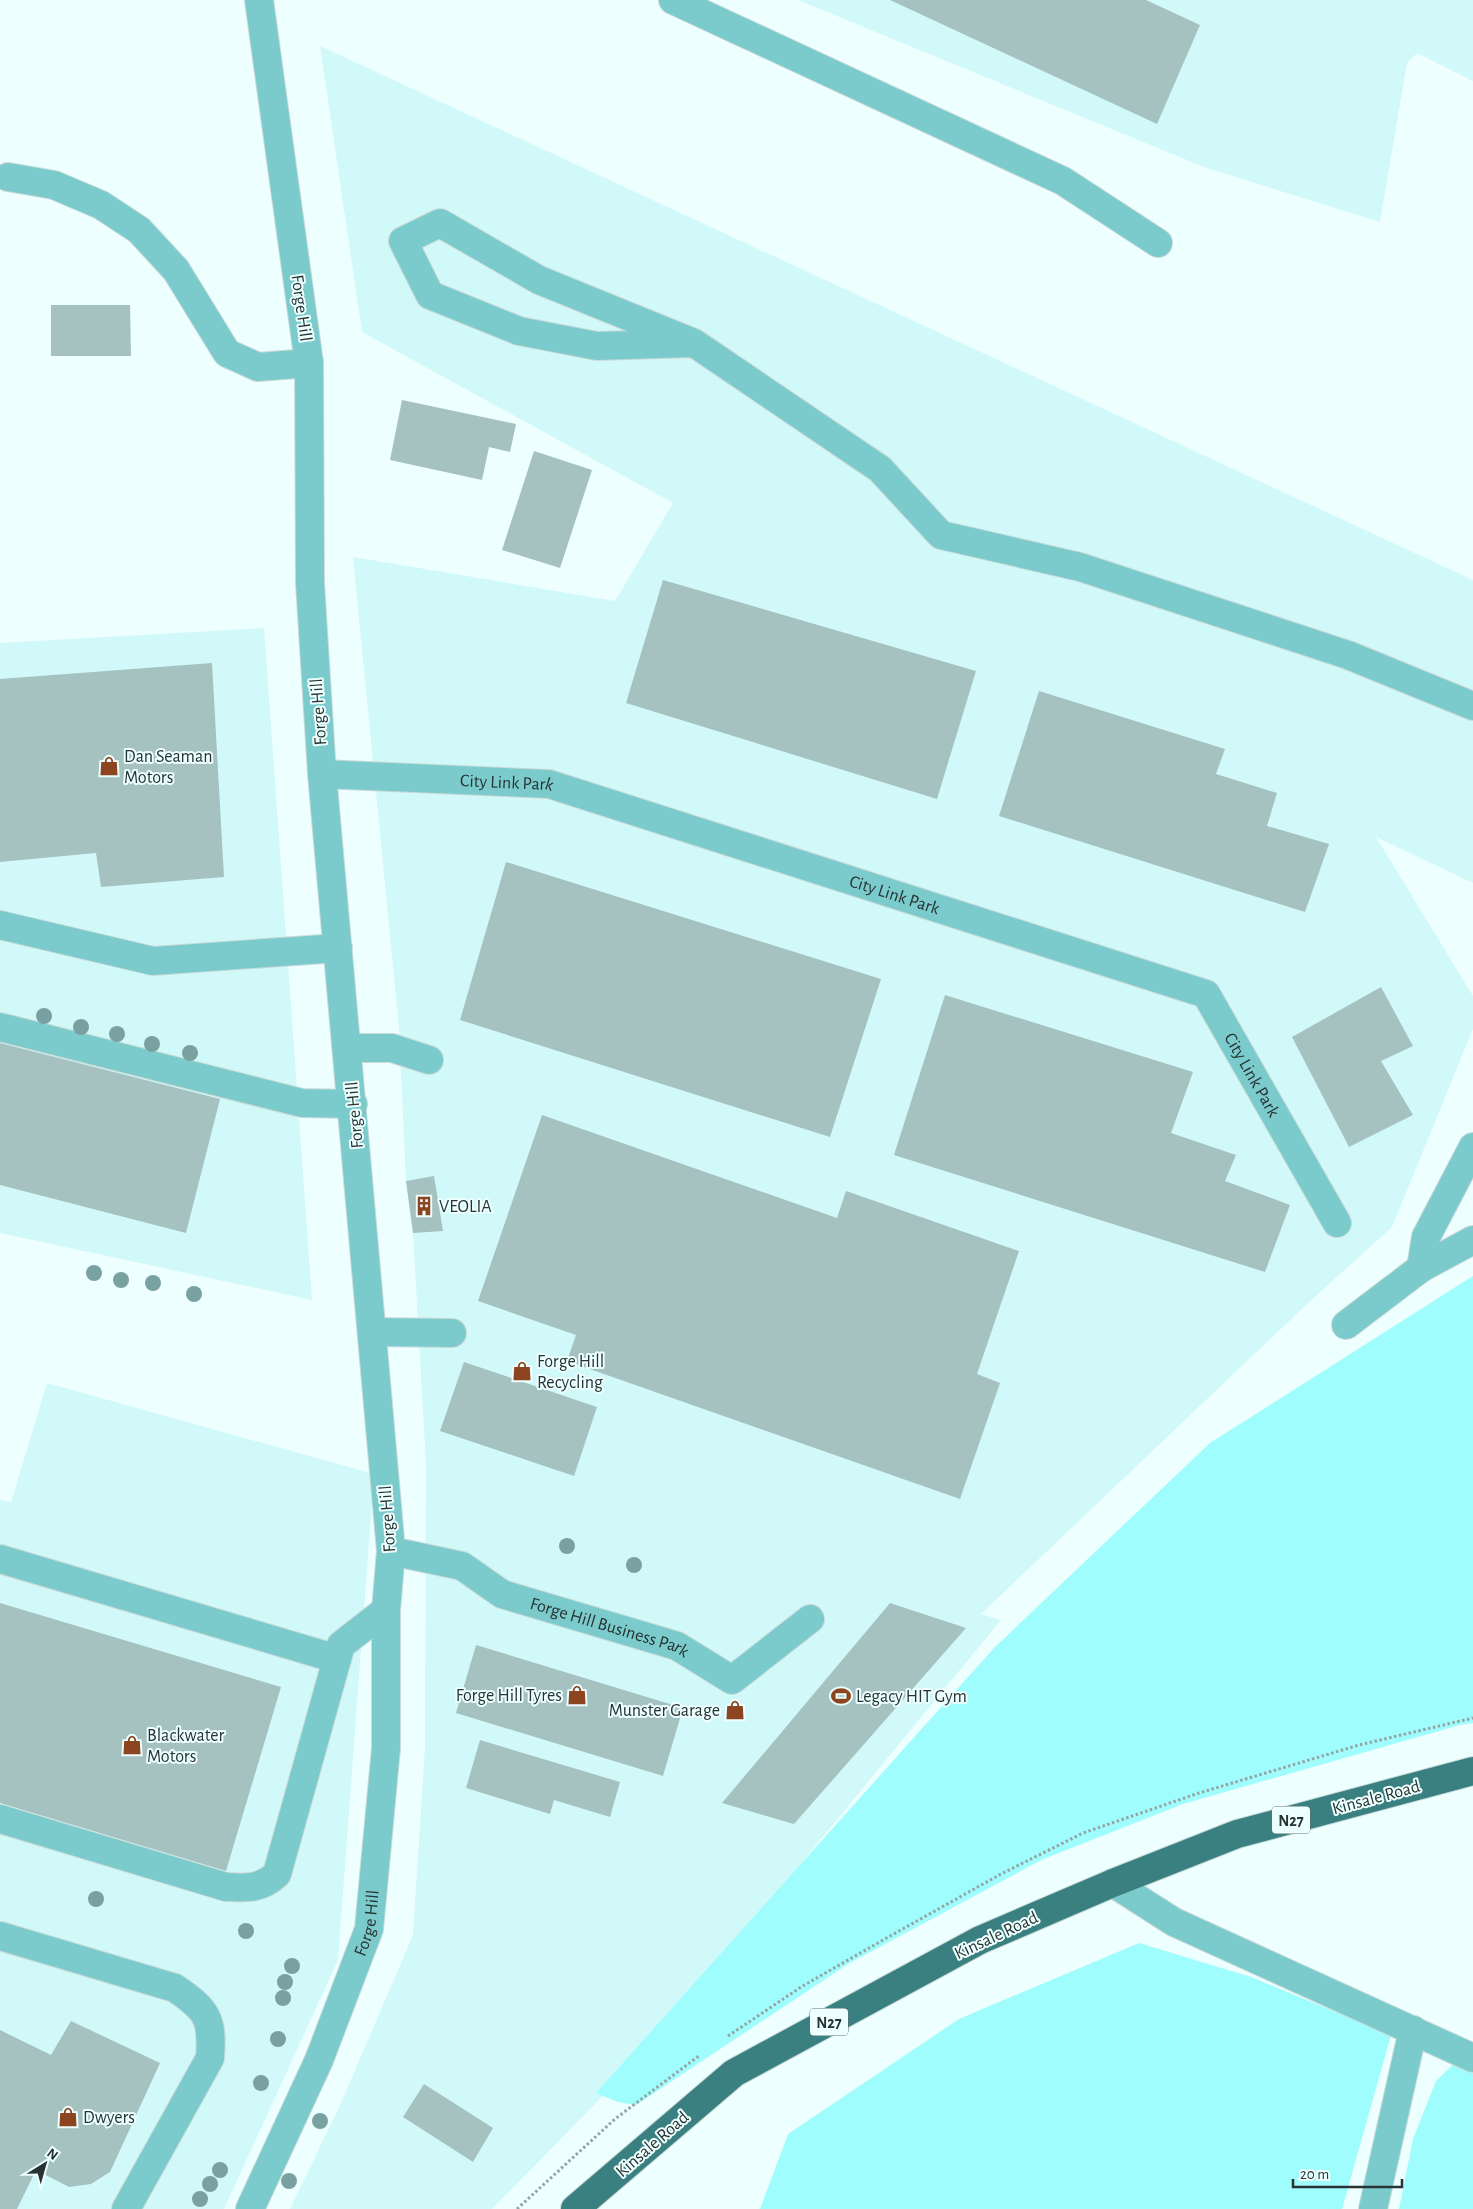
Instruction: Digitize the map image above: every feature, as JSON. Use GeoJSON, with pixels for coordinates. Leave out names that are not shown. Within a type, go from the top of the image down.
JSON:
{"type":"FeatureCollection","features":[{"type":"Feature","properties":{"kind":"highway","name":"Kinsale Road"},"geometry":{"type":"LineString","coordinates":[[575,2209],[734,2073],[980,1940],[1113,1883],[1237,1834],[1473,1771]]}},
{"type":"Feature","properties":{"kind":"street","name":"Forge Hill"},"geometry":{"type":"LineString","coordinates":[[250,2209],[319,2060],[369,1929],[386,1748],[386,1610],[391,1551],[353,1104],[322,774],[310,583],[309,363],[259,0]]}},
{"type":"Feature","properties":{"kind":"street"},"geometry":{"type":"LineString","coordinates":[[673,0],[1063,182],[1158,243]]}},
{"type":"Feature","properties":{"kind":"street"},"geometry":{"type":"LineString","coordinates":[[8,177],[54,185],[101,205],[138,230],[176,270],[227,353],[258,367],[309,363]]}},
{"type":"Feature","properties":{"kind":"street"},"geometry":{"type":"LineString","coordinates":[[694,343],[597,346],[519,331],[430,294],[403,242],[440,223],[539,280],[694,343],[880,469],[941,535],[1080,567],[1348,654],[1473,706]]}},
{"type":"Feature","properties":{"kind":"street","name":"City Link Park"},"geometry":{"type":"LineString","coordinates":[[322,774],[549,784],[1206,994],[1337,1223]]}},
{"type":"Feature","properties":{"kind":"street"},"geometry":{"type":"LineString","coordinates":[[0,925],[153,961],[338,948]]}},
{"type":"Feature","properties":{"kind":"street"},"geometry":{"type":"LineString","coordinates":[[0,1027],[302,1103],[353,1104]]}},
{"type":"Feature","properties":{"kind":"street"},"geometry":{"type":"LineString","coordinates":[[348,1048],[392,1048],[428,1060]]}},
{"type":"Feature","properties":{"kind":"street"},"geometry":{"type":"LineString","coordinates":[[1421,1268],[1426,1237],[1473,1146]]}},
{"type":"Feature","properties":{"kind":"street"},"geometry":{"type":"LineString","coordinates":[[1346,1325],[1421,1268],[1473,1240]]}},
{"type":"Feature","properties":{"kind":"street"},"geometry":{"type":"LineString","coordinates":[[372,1332],[452,1333]]}},
{"type":"Feature","properties":{"kind":"street","name":"Forge Hill Business Park"},"geometry":{"type":"LineString","coordinates":[[391,1551],[462,1566],[502,1594],[677,1646],[732,1680],[810,1619]]}},
{"type":"Feature","properties":{"kind":"street"},"geometry":{"type":"LineString","coordinates":[[0,1559],[337,1660]]}},
{"type":"Feature","properties":{"kind":"street"},"geometry":{"type":"LineString","coordinates":[[0,1819],[226,1887],[252,1888],[266,1883],[276,1874],[340,1645],[386,1610]]}},
{"type":"Feature","properties":{"kind":"street"},"geometry":{"type":"LineString","coordinates":[[1113,1883],[1174,1922],[1473,2058]]}},
{"type":"Feature","properties":{"kind":"street"},"geometry":{"type":"LineString","coordinates":[[0,1936],[175,1988],[198,2004],[208,2021],[211,2038],[210,2058],[126,2209]]}},
{"type":"Feature","properties":{"kind":"street"},"geometry":{"type":"LineString","coordinates":[[1373,2209],[1413,2030]]}},
{"type":"Feature","properties":{"kind":"shaded area"},"geometry":{"type":"Polygon","coordinates":[[[798,0],[1473,0],[1473,81],[1417,53],[1407,63],[1380,222],[1204,167],[798,0]]]}},
{"type":"Feature","properties":{"kind":"shaded area"},"geometry":{"type":"Polygon","coordinates":[[[320,46],[1473,580],[1473,883],[1376,837],[1473,996],[1473,1029],[1392,1227],[1306,1305],[981,1614],[1001,1620],[646,2052],[492,2209],[290,2209],[340,2105],[413,1935],[425,1746],[426,1465],[413,1233],[406,1181],[399,1028],[353,557],[615,601],[673,503],[362,332],[320,46]]]}},
{"type":"Feature","properties":{"kind":"shaded area"},"geometry":{"type":"Polygon","coordinates":[[[264,628],[312,1300],[0,1233],[0,643],[264,628]]]}},
{"type":"Feature","properties":{"kind":"shaded area"},"geometry":{"type":"Polygon","coordinates":[[[1473,1276],[1473,1723],[1460,1725],[1183,1804],[1041,1860],[848,1964],[636,2105],[618,2102],[596,2093],[994,1648],[1210,1443],[1473,1276]]]}},
{"type":"Feature","properties":{"kind":"shaded area"},"geometry":{"type":"Polygon","coordinates":[[[47,1383],[374,1474],[338,1960],[224,2209],[0,2209],[0,1500],[11,1502],[47,1383]]]}},
{"type":"Feature","properties":{"kind":"shaded area"},"geometry":{"type":"Polygon","coordinates":[[[1139,1943],[1251,1977],[1391,2035],[1342,2209],[760,2209],[788,2134],[959,2019],[1139,1943]]]}},
{"type":"Feature","properties":{"kind":"shaded area"},"geometry":{"type":"Polygon","coordinates":[[[1464,2054],[1473,2058],[1473,2209],[1399,2209],[1413,2139],[1436,2081],[1464,2054]]]}},
{"type":"Feature","properties":{"kind":"building"},"geometry":{"type":"Polygon","coordinates":[[[890,0],[1146,0],[1200,25],[1157,124],[890,0]]]}},
{"type":"Feature","properties":{"kind":"building"},"geometry":{"type":"Polygon","coordinates":[[[51,305],[130,305],[131,356],[51,356],[51,305]]]}},
{"type":"Feature","properties":{"kind":"building"},"geometry":{"type":"Polygon","coordinates":[[[402,400],[516,424],[510,452],[489,447],[482,480],[390,460],[402,400]]]}},
{"type":"Feature","properties":{"kind":"building"},"geometry":{"type":"Polygon","coordinates":[[[534,451],[592,470],[560,568],[502,550],[534,451]]]}},
{"type":"Feature","properties":{"kind":"building"},"geometry":{"type":"Polygon","coordinates":[[[663,580],[976,671],[937,799],[626,703],[663,580]]]}},
{"type":"Feature","properties":{"kind":"building","name":"Dan Seaman Motors"},"geometry":{"type":"Polygon","coordinates":[[[212,663],[224,877],[101,887],[96,853],[0,862],[0,679],[212,663]]]}},
{"type":"Feature","properties":{"kind":"building"},"geometry":{"type":"Polygon","coordinates":[[[1039,691],[1225,749],[1216,774],[1277,793],[1267,826],[1329,844],[1305,912],[999,816],[1039,691]]]}},
{"type":"Feature","properties":{"kind":"building"},"geometry":{"type":"Polygon","coordinates":[[[506,862],[881,979],[830,1137],[460,1020],[506,862]]]}},
{"type":"Feature","properties":{"kind":"building"},"geometry":{"type":"Polygon","coordinates":[[[1381,987],[1413,1046],[1381,1061],[1413,1115],[1349,1147],[1292,1037],[1381,987]]]}},
{"type":"Feature","properties":{"kind":"building"},"geometry":{"type":"Polygon","coordinates":[[[945,995],[1193,1072],[1171,1133],[1236,1155],[1225,1181],[1290,1205],[1265,1272],[894,1155],[945,995]]]}},
{"type":"Feature","properties":{"kind":"building"},"geometry":{"type":"Polygon","coordinates":[[[0,1043],[220,1099],[186,1233],[0,1185],[0,1043]]]}},
{"type":"Feature","properties":{"kind":"building"},"geometry":{"type":"Polygon","coordinates":[[[542,1115],[837,1218],[846,1191],[1019,1251],[977,1374],[1000,1383],[960,1499],[567,1361],[576,1335],[478,1301],[542,1115]]]}},
{"type":"Feature","properties":{"kind":"building","name":"VEOLIA"},"geometry":{"type":"Polygon","coordinates":[[[434,1176],[443,1231],[413,1233],[406,1181],[434,1176]]]}},
{"type":"Feature","properties":{"kind":"building"},"geometry":{"type":"Polygon","coordinates":[[[464,1362],[597,1407],[574,1476],[440,1431],[464,1362]]]}},
{"type":"Feature","properties":{"kind":"building","name":"Blackwater Motors"},"geometry":{"type":"Polygon","coordinates":[[[0,1603],[281,1687],[226,1871],[0,1803],[0,1603]]]}},
{"type":"Feature","properties":{"kind":"building"},"geometry":{"type":"Polygon","coordinates":[[[890,1603],[966,1628],[794,1824],[722,1803],[890,1603]]]}},
{"type":"Feature","properties":{"kind":"building"},"geometry":{"type":"Polygon","coordinates":[[[476,1645],[683,1708],[663,1776],[456,1713],[476,1645]]]}},
{"type":"Feature","properties":{"kind":"building"},"geometry":{"type":"Polygon","coordinates":[[[480,1740],[620,1782],[610,1817],[554,1800],[550,1814],[466,1788],[480,1740]]]}},
{"type":"Feature","properties":{"kind":"building","name":"Dwyers"},"geometry":{"type":"Polygon","coordinates":[[[71,2021],[160,2063],[110,2172],[91,2184],[69,2187],[36,2170],[17,2209],[0,2209],[0,2030],[51,2055],[71,2021]]]}},
{"type":"Feature","properties":{"kind":"building"},"geometry":{"type":"Polygon","coordinates":[[[424,2084],[493,2128],[473,2162],[403,2117],[424,2084]]]}},
{"type":"Feature","properties":{"kind":"place","name":"Dan Seaman Motors"},"geometry":{"type":"Point","coordinates":[109,766]}},
{"type":"Feature","properties":{"kind":"place","name":"VEOLIA"},"geometry":{"type":"Point","coordinates":[424,1206]}},
{"type":"Feature","properties":{"kind":"place","name":"Forge Hill Recycling"},"geometry":{"type":"Point","coordinates":[522,1371]}},
{"type":"Feature","properties":{"kind":"place","name":"Forge Hill Tyres"},"geometry":{"type":"Point","coordinates":[577,1695]}},
{"type":"Feature","properties":{"kind":"place","name":"Legacy HIT Gym"},"geometry":{"type":"Point","coordinates":[841,1696]}},
{"type":"Feature","properties":{"kind":"place","name":"Munster Garage"},"geometry":{"type":"Point","coordinates":[735,1710]}},
{"type":"Feature","properties":{"kind":"place","name":"Blackwater Motors"},"geometry":{"type":"Point","coordinates":[132,1745]}},
{"type":"Feature","properties":{"kind":"place","name":"Dwyers"},"geometry":{"type":"Point","coordinates":[68,2117]}}]}
